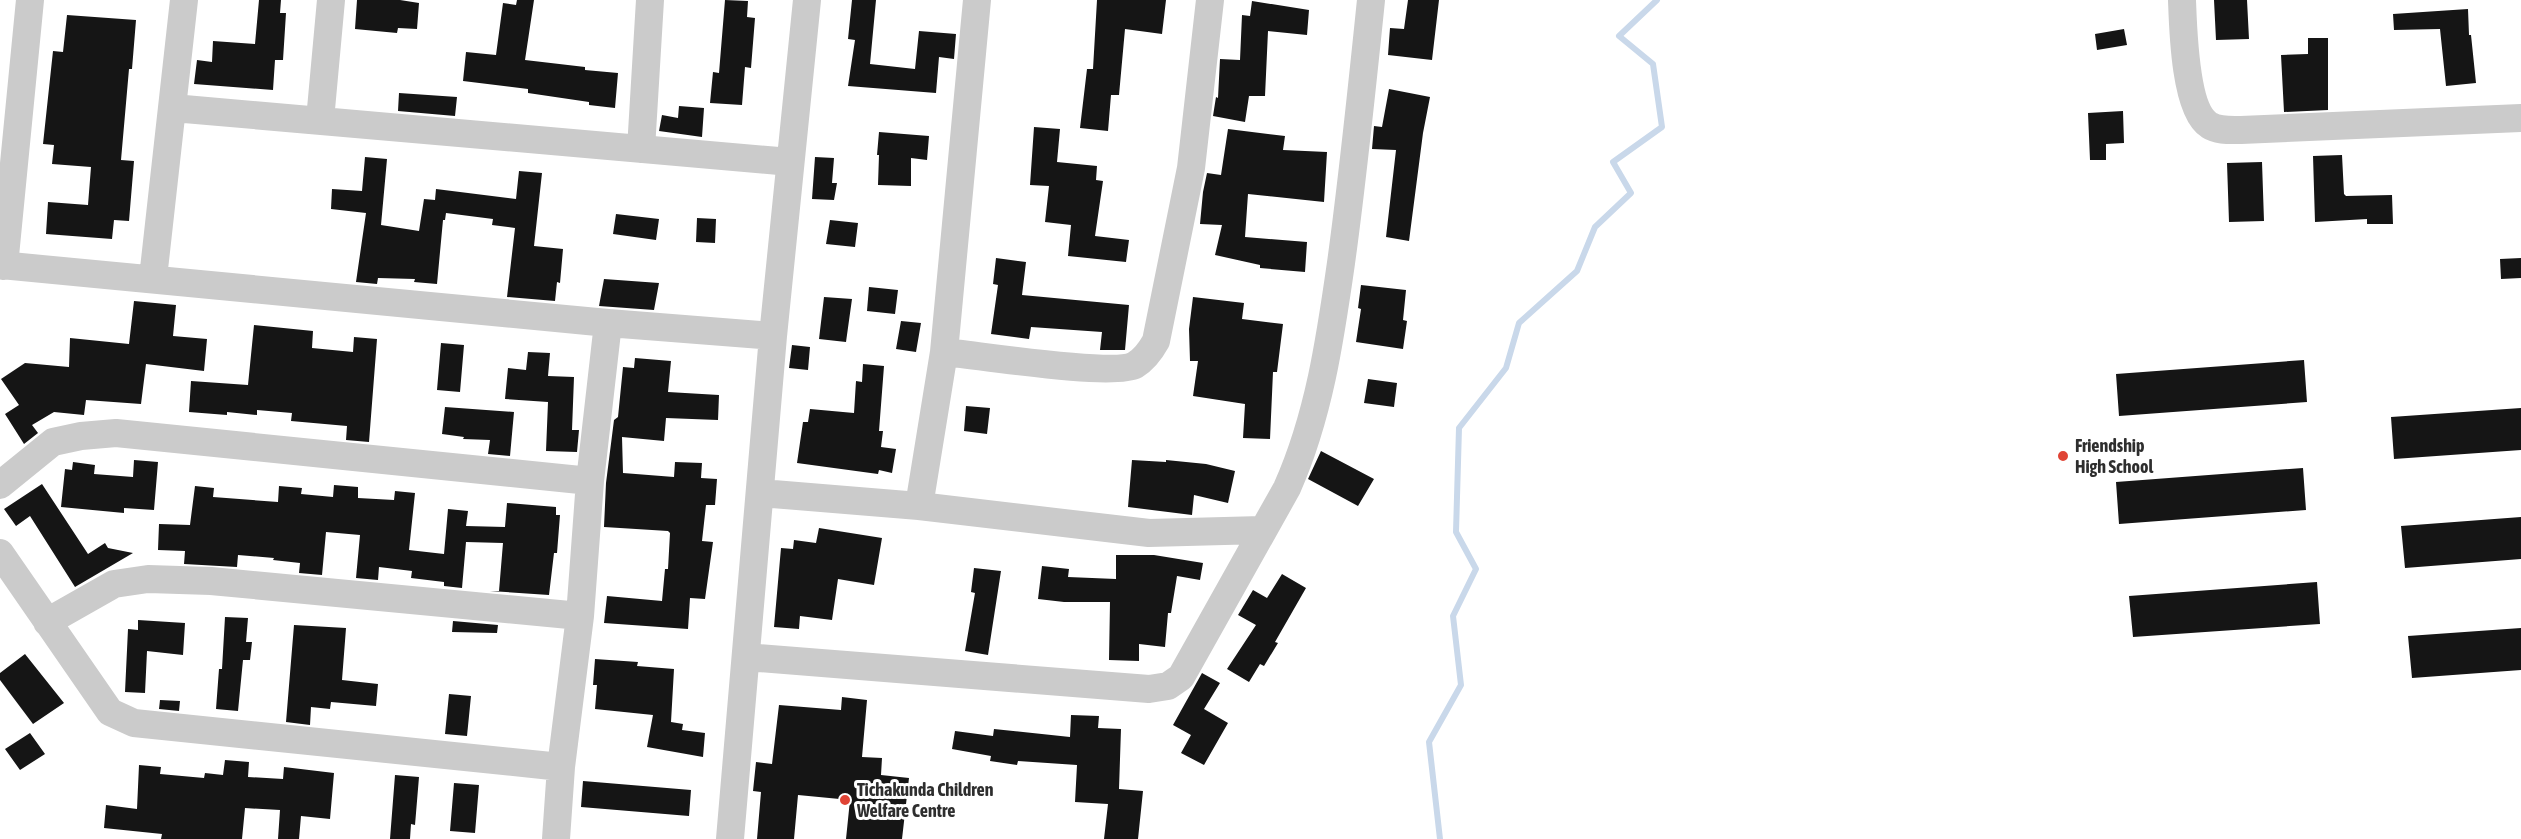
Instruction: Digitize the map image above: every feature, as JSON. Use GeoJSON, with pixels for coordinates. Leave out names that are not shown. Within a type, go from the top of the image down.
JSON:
{"type":"FeatureCollection","features":[{"type":"Feature","properties":{"kind":"street"},"geometry":{"type":"LineString","coordinates":[[30,0],[2,265],[608,323],[773,336]]}},
{"type":"Feature","properties":{"kind":"street"},"geometry":{"type":"LineString","coordinates":[[153,278],[184,0]]}},
{"type":"Feature","properties":{"kind":"street"},"geometry":{"type":"LineString","coordinates":[[320,120],[331,0]]}},
{"type":"Feature","properties":{"kind":"street"},"geometry":{"type":"LineString","coordinates":[[641,149],[650,0]]}},
{"type":"Feature","properties":{"kind":"street"},"geometry":{"type":"LineString","coordinates":[[730,839],[773,336],[807,0]]}},
{"type":"Feature","properties":{"kind":"street"},"geometry":{"type":"LineString","coordinates":[[919,506],[944,352],[977,0]]}},
{"type":"Feature","properties":{"kind":"street"},"geometry":{"type":"LineString","coordinates":[[944,352],[1107,370],[1135,365],[1151,351],[1159,329],[1191,168],[1210,0]]}},
{"type":"Feature","properties":{"kind":"street"},"geometry":{"type":"LineString","coordinates":[[746,657],[1149,690],[1168,686],[1180,677],[1287,489],[1302,456],[1317,406],[1332,325],[1351,190],[1371,0]]}},
{"type":"Feature","properties":{"kind":"street"},"geometry":{"type":"LineString","coordinates":[[2182,0],[2190,92],[2202,120],[2217,129],[2241,130],[2521,118]]}},
{"type":"Feature","properties":{"kind":"street"},"geometry":{"type":"LineString","coordinates":[[173,108],[790,162]]}},
{"type":"Feature","properties":{"kind":"street"},"geometry":{"type":"LineString","coordinates":[[556,839],[561,767],[579,616],[590,481],[608,323]]}},
{"type":"Feature","properties":{"kind":"street"},"geometry":{"type":"LineString","coordinates":[[0,485],[53,442],[81,436],[116,433],[590,481]]}},
{"type":"Feature","properties":{"kind":"street"},"geometry":{"type":"LineString","coordinates":[[760,493],[919,506],[1149,533],[1262,530]]}},
{"type":"Feature","properties":{"kind":"street"},"geometry":{"type":"LineString","coordinates":[[0,553],[110,712],[134,723],[561,767]]}},
{"type":"Feature","properties":{"kind":"street"},"geometry":{"type":"LineString","coordinates":[[47,622],[114,584],[148,579],[211,581],[579,616]]}},
{"type":"Feature","properties":{"kind":"building"},"geometry":{"type":"Polygon","coordinates":[[[259,0],[281,0],[280,13],[286,13],[283,60],[275,60],[273,90],[194,84],[197,60],[212,62],[213,41],[255,44],[259,0]]]}},
{"type":"Feature","properties":{"kind":"building"},"geometry":{"type":"Polygon","coordinates":[[[357,0],[400,0],[419,3],[417,29],[398,28],[397,33],[355,29],[357,0]]]}},
{"type":"Feature","properties":{"kind":"building"},"geometry":{"type":"Polygon","coordinates":[[[517,0],[534,0],[525,60],[618,73],[615,108],[528,93],[528,89],[463,81],[466,52],[496,55],[503,3],[516,5],[517,0]]]}},
{"type":"Feature","properties":{"kind":"building"},"geometry":{"type":"Polygon","coordinates":[[[725,0],[748,1],[747,17],[755,18],[751,68],[745,67],[742,105],[710,103],[713,72],[719,73],[725,0]]]}},
{"type":"Feature","properties":{"kind":"building"},"geometry":{"type":"Polygon","coordinates":[[[852,0],[876,0],[870,64],[915,69],[919,31],[956,34],[954,59],[939,57],[936,93],[848,86],[855,40],[848,39],[852,0]]]}},
{"type":"Feature","properties":{"kind":"building"},"geometry":{"type":"Polygon","coordinates":[[[1097,0],[1166,0],[1162,34],[1125,29],[1119,95],[1111,95],[1108,131],[1080,128],[1087,69],[1093,69],[1097,0]]]}},
{"type":"Feature","properties":{"kind":"building"},"geometry":{"type":"Polygon","coordinates":[[[1408,0],[1439,0],[1432,60],[1388,55],[1390,28],[1404,29],[1408,0]]]}},
{"type":"Feature","properties":{"kind":"building"},"geometry":{"type":"Polygon","coordinates":[[[2214,0],[2247,0],[2249,39],[2216,40],[2214,0]]]}},
{"type":"Feature","properties":{"kind":"building"},"geometry":{"type":"Polygon","coordinates":[[[1252,1],[1309,10],[1307,35],[1268,31],[1265,96],[1249,96],[1245,122],[1213,116],[1216,97],[1218,98],[1220,59],[1240,60],[1242,15],[1250,16],[1252,1]]]}},
{"type":"Feature","properties":{"kind":"building"},"geometry":{"type":"Polygon","coordinates":[[[2468,9],[2469,35],[2471,35],[2476,83],[2446,86],[2440,29],[2394,30],[2393,14],[2468,9]]]}},
{"type":"Feature","properties":{"kind":"building"},"geometry":{"type":"Polygon","coordinates":[[[67,15],[136,20],[121,160],[134,161],[129,221],[114,220],[112,239],[46,234],[48,202],[88,205],[91,167],[52,164],[54,145],[43,144],[53,51],[63,52],[67,15]]]}},
{"type":"Feature","properties":{"kind":"building"},"geometry":{"type":"Polygon","coordinates":[[[2124,29],[2127,45],[2097,50],[2095,34],[2124,29]]]}},
{"type":"Feature","properties":{"kind":"building"},"geometry":{"type":"Polygon","coordinates":[[[2308,38],[2328,38],[2328,110],[2284,112],[2281,55],[2308,54],[2308,38]]]}},
{"type":"Feature","properties":{"kind":"building"},"geometry":{"type":"Polygon","coordinates":[[[1389,89],[1430,97],[1409,241],[1386,237],[1396,150],[1372,149],[1374,126],[1382,127],[1389,89]]]}},
{"type":"Feature","properties":{"kind":"building"},"geometry":{"type":"Polygon","coordinates":[[[399,93],[457,97],[455,116],[398,111],[399,93]]]}},
{"type":"Feature","properties":{"kind":"building"},"geometry":{"type":"Polygon","coordinates":[[[679,106],[704,108],[702,137],[659,131],[662,115],[678,118],[679,106]]]}},
{"type":"Feature","properties":{"kind":"building"},"geometry":{"type":"Polygon","coordinates":[[[2123,111],[2124,143],[2106,144],[2106,160],[2090,160],[2088,113],[2123,111]]]}},
{"type":"Feature","properties":{"kind":"building"},"geometry":{"type":"Polygon","coordinates":[[[1034,127],[1060,129],[1057,162],[1097,166],[1096,180],[1103,181],[1095,236],[1129,240],[1126,262],[1068,256],[1071,225],[1045,222],[1049,186],[1030,185],[1034,127]]]}},
{"type":"Feature","properties":{"kind":"building"},"geometry":{"type":"Polygon","coordinates":[[[1228,129],[1285,136],[1283,150],[1327,152],[1324,202],[1248,194],[1245,237],[1307,242],[1305,272],[1260,268],[1260,265],[1215,255],[1222,225],[1200,224],[1203,192],[1207,173],[1221,175],[1228,129]]]}},
{"type":"Feature","properties":{"kind":"building"},"geometry":{"type":"Polygon","coordinates":[[[879,132],[929,136],[927,160],[911,158],[911,186],[878,185],[879,132]]]}},
{"type":"Feature","properties":{"kind":"building"},"geometry":{"type":"Polygon","coordinates":[[[2342,155],[2344,194],[2346,196],[2392,195],[2393,224],[2367,224],[2367,219],[2315,222],[2313,156],[2342,155]]]}},
{"type":"Feature","properties":{"kind":"building"},"geometry":{"type":"Polygon","coordinates":[[[365,157],[387,159],[381,225],[419,231],[424,199],[435,200],[436,189],[516,199],[519,171],[542,173],[534,246],[563,249],[560,283],[557,282],[555,301],[507,297],[515,228],[492,225],[493,219],[446,213],[445,220],[443,220],[437,284],[414,282],[415,279],[378,278],[377,284],[356,282],[366,213],[331,209],[332,189],[362,191],[365,157]]]}},
{"type":"Feature","properties":{"kind":"building"},"geometry":{"type":"Polygon","coordinates":[[[815,157],[834,158],[832,183],[837,183],[834,200],[812,199],[815,157]]]}},
{"type":"Feature","properties":{"kind":"building"},"geometry":{"type":"Polygon","coordinates":[[[2262,162],[2264,221],[2229,222],[2227,163],[2262,162]]]}},
{"type":"Feature","properties":{"kind":"building"},"geometry":{"type":"Polygon","coordinates":[[[616,214],[659,219],[656,240],[613,234],[616,214]]]}},
{"type":"Feature","properties":{"kind":"building"},"geometry":{"type":"Polygon","coordinates":[[[697,218],[716,219],[715,243],[696,242],[697,218]]]}},
{"type":"Feature","properties":{"kind":"building"},"geometry":{"type":"Polygon","coordinates":[[[830,220],[858,223],[855,247],[826,244],[830,220]]]}},
{"type":"Feature","properties":{"kind":"building"},"geometry":{"type":"Polygon","coordinates":[[[996,258],[1026,262],[1022,295],[1129,305],[1125,350],[1100,350],[1102,332],[1031,327],[1029,339],[991,334],[998,285],[993,284],[996,258]]]}},
{"type":"Feature","properties":{"kind":"building"},"geometry":{"type":"Polygon","coordinates":[[[2521,258],[2521,278],[2501,279],[2500,259],[2521,258]]]}},
{"type":"Feature","properties":{"kind":"building"},"geometry":{"type":"Polygon","coordinates":[[[604,279],[659,283],[654,310],[599,306],[604,279]]]}},
{"type":"Feature","properties":{"kind":"building"},"geometry":{"type":"Polygon","coordinates":[[[1361,285],[1406,290],[1403,320],[1407,321],[1403,349],[1356,342],[1361,309],[1358,308],[1361,285]]]}},
{"type":"Feature","properties":{"kind":"building"},"geometry":{"type":"Polygon","coordinates":[[[869,287],[898,290],[895,314],[867,311],[869,287]]]}},
{"type":"Feature","properties":{"kind":"building"},"geometry":{"type":"Polygon","coordinates":[[[824,297],[852,299],[846,342],[819,339],[824,297]]]}},
{"type":"Feature","properties":{"kind":"building"},"geometry":{"type":"Polygon","coordinates":[[[1193,297],[1244,303],[1242,319],[1283,324],[1277,372],[1273,372],[1270,439],[1243,438],[1245,404],[1193,396],[1198,361],[1190,361],[1189,329],[1193,297]]]}},
{"type":"Feature","properties":{"kind":"building"},"geometry":{"type":"Polygon","coordinates":[[[134,301],[176,305],[173,336],[207,339],[204,371],[146,364],[141,404],[86,400],[84,415],[54,412],[32,425],[38,433],[24,444],[5,414],[19,405],[1,379],[25,363],[69,367],[70,338],[129,344],[134,301]]]}},
{"type":"Feature","properties":{"kind":"building"},"geometry":{"type":"Polygon","coordinates":[[[901,321],[921,323],[916,352],[896,349],[901,321]]]}},
{"type":"Feature","properties":{"kind":"building"},"geometry":{"type":"Polygon","coordinates":[[[254,325],[313,331],[312,348],[353,352],[354,337],[377,339],[369,442],[346,440],[347,426],[291,421],[292,413],[257,410],[257,415],[189,412],[191,381],[248,385],[254,325]]]}},
{"type":"Feature","properties":{"kind":"building"},"geometry":{"type":"Polygon","coordinates":[[[441,343],[464,345],[460,392],[437,390],[441,343]]]}},
{"type":"Feature","properties":{"kind":"building"},"geometry":{"type":"Polygon","coordinates":[[[792,345],[810,347],[808,370],[789,368],[792,345]]]}},
{"type":"Feature","properties":{"kind":"building"},"geometry":{"type":"Polygon","coordinates":[[[528,352],[550,353],[548,376],[574,377],[572,430],[579,430],[577,452],[546,451],[548,402],[505,399],[508,368],[526,370],[528,352]]]}},
{"type":"Feature","properties":{"kind":"building"},"geometry":{"type":"Polygon","coordinates":[[[635,358],[671,361],[668,392],[719,395],[718,420],[666,418],[664,441],[622,437],[623,473],[674,477],[675,462],[702,463],[701,478],[717,479],[715,505],[706,505],[702,541],[713,542],[705,599],[690,598],[688,629],[604,623],[607,596],[662,601],[665,569],[668,569],[670,533],[668,531],[604,527],[606,483],[614,420],[618,417],[623,367],[634,368],[635,358]]]}},
{"type":"Feature","properties":{"kind":"building"},"geometry":{"type":"Polygon","coordinates":[[[2304,360],[2307,402],[2119,416],[2116,374],[2304,360]]]}},
{"type":"Feature","properties":{"kind":"building"},"geometry":{"type":"Polygon","coordinates":[[[863,364],[884,366],[879,431],[883,431],[881,447],[896,449],[892,473],[879,470],[878,474],[797,463],[803,422],[808,422],[810,409],[854,413],[856,381],[862,382],[863,364]]]}},
{"type":"Feature","properties":{"kind":"building"},"geometry":{"type":"Polygon","coordinates":[[[1368,379],[1397,383],[1394,407],[1364,403],[1368,379]]]}},
{"type":"Feature","properties":{"kind":"building"},"geometry":{"type":"Polygon","coordinates":[[[966,406],[990,408],[987,434],[964,431],[966,406]]]}},
{"type":"Feature","properties":{"kind":"building"},"geometry":{"type":"Polygon","coordinates":[[[445,407],[514,412],[510,456],[488,454],[490,440],[463,439],[464,437],[442,434],[445,407]]]}},
{"type":"Feature","properties":{"kind":"building"},"geometry":{"type":"Polygon","coordinates":[[[2521,408],[2521,450],[2394,459],[2391,417],[2521,408]]]}},
{"type":"Feature","properties":{"kind":"building"},"geometry":{"type":"Polygon","coordinates":[[[1321,451],[1374,479],[1358,506],[1308,479],[1321,451]]]}},
{"type":"Feature","properties":{"kind":"building"},"geometry":{"type":"Polygon","coordinates":[[[134,460],[158,462],[154,510],[124,508],[124,513],[61,507],[65,469],[72,470],[73,462],[95,465],[94,474],[133,477],[134,460]]]}},
{"type":"Feature","properties":{"kind":"building"},"geometry":{"type":"Polygon","coordinates":[[[1132,460],[1166,462],[1166,460],[1206,464],[1235,471],[1228,503],[1194,495],[1192,515],[1128,507],[1132,460]]]}},
{"type":"Feature","properties":{"kind":"building"},"geometry":{"type":"Polygon","coordinates":[[[2303,468],[2306,510],[2119,524],[2116,482],[2303,468]]]}},
{"type":"Feature","properties":{"kind":"building"},"geometry":{"type":"Polygon","coordinates":[[[42,484],[88,554],[105,543],[108,548],[133,553],[75,587],[30,516],[16,526],[4,509],[42,484]]]}},
{"type":"Feature","properties":{"kind":"building"},"geometry":{"type":"Polygon","coordinates":[[[334,485],[358,487],[358,498],[394,500],[395,491],[415,493],[409,550],[444,554],[448,509],[468,511],[466,526],[505,527],[507,503],[556,507],[556,515],[560,515],[557,553],[554,553],[549,595],[490,591],[499,591],[503,543],[466,542],[462,588],[444,586],[444,582],[411,578],[412,571],[379,567],[378,580],[356,578],[360,535],[326,532],[322,575],[299,573],[300,563],[238,555],[237,567],[184,564],[185,551],[158,550],[159,524],[190,525],[195,486],[214,488],[213,497],[278,502],[279,486],[302,488],[301,494],[333,497],[334,485]]]}},
{"type":"Feature","properties":{"kind":"building"},"geometry":{"type":"Polygon","coordinates":[[[2521,517],[2521,559],[2405,568],[2401,526],[2521,517]]]}},
{"type":"Feature","properties":{"kind":"building"},"geometry":{"type":"Polygon","coordinates":[[[819,528],[882,538],[874,585],[838,579],[832,620],[800,616],[799,629],[774,627],[781,548],[793,549],[794,540],[816,543],[819,528]]]}},
{"type":"Feature","properties":{"kind":"building"},"geometry":{"type":"Polygon","coordinates":[[[1116,555],[1154,555],[1203,563],[1200,580],[1177,576],[1171,613],[1168,613],[1165,647],[1139,644],[1139,661],[1109,660],[1110,602],[1064,602],[1038,599],[1042,566],[1069,569],[1068,577],[1116,579],[1116,555]]]}},
{"type":"Feature","properties":{"kind":"building"},"geometry":{"type":"Polygon","coordinates":[[[974,568],[1001,571],[988,655],[965,651],[975,593],[971,592],[974,568]]]}},
{"type":"Feature","properties":{"kind":"building"},"geometry":{"type":"Polygon","coordinates":[[[1282,574],[1306,588],[1275,642],[1278,643],[1264,666],[1260,664],[1249,682],[1227,669],[1256,625],[1238,615],[1253,590],[1267,598],[1282,574]]]}},
{"type":"Feature","properties":{"kind":"building"},"geometry":{"type":"Polygon","coordinates":[[[2317,582],[2320,624],[2133,637],[2129,596],[2317,582]]]}},
{"type":"Feature","properties":{"kind":"building"},"geometry":{"type":"Polygon","coordinates":[[[225,617],[248,618],[246,642],[252,642],[250,660],[243,660],[238,711],[216,709],[219,669],[222,669],[225,617]]]}},
{"type":"Feature","properties":{"kind":"building"},"geometry":{"type":"Polygon","coordinates":[[[138,620],[185,623],[183,655],[147,651],[145,693],[125,692],[128,629],[138,630],[138,620]]]}},
{"type":"Feature","properties":{"kind":"building"},"geometry":{"type":"Polygon","coordinates":[[[453,621],[498,625],[497,633],[452,632],[453,621]]]}},
{"type":"Feature","properties":{"kind":"building"},"geometry":{"type":"Polygon","coordinates":[[[294,625],[346,628],[342,680],[378,684],[376,706],[331,702],[330,709],[311,707],[310,725],[286,722],[294,625]]]}},
{"type":"Feature","properties":{"kind":"building"},"geometry":{"type":"Polygon","coordinates":[[[2521,628],[2521,670],[2412,678],[2408,636],[2521,628]]]}},
{"type":"Feature","properties":{"kind":"building"},"geometry":{"type":"Polygon","coordinates":[[[25,654],[64,703],[33,724],[0,680],[0,673],[25,654]]]}},
{"type":"Feature","properties":{"kind":"building"},"geometry":{"type":"Polygon","coordinates":[[[595,659],[638,662],[637,666],[674,669],[671,722],[683,724],[682,730],[705,733],[703,757],[647,747],[653,715],[595,709],[597,685],[593,685],[595,659]]]}},
{"type":"Feature","properties":{"kind":"building"},"geometry":{"type":"Polygon","coordinates":[[[1202,673],[1220,683],[1204,709],[1228,723],[1204,765],[1181,753],[1191,735],[1173,725],[1202,673]]]}},
{"type":"Feature","properties":{"kind":"building"},"geometry":{"type":"Polygon","coordinates":[[[449,694],[471,696],[467,736],[445,734],[449,694]]]}},
{"type":"Feature","properties":{"kind":"building"},"geometry":{"type":"Polygon","coordinates":[[[842,697],[867,700],[862,757],[882,758],[881,775],[909,778],[902,839],[846,839],[850,800],[798,795],[794,839],[757,839],[761,792],[753,791],[756,762],[772,764],[779,705],[841,710],[842,697]]]}},
{"type":"Feature","properties":{"kind":"building"},"geometry":{"type":"Polygon","coordinates":[[[160,700],[180,701],[179,711],[159,709],[160,700]]]}},
{"type":"Feature","properties":{"kind":"building"},"geometry":{"type":"Polygon","coordinates":[[[1071,715],[1099,716],[1098,728],[1121,729],[1119,789],[1143,791],[1138,839],[1104,839],[1108,804],[1075,802],[1077,765],[1018,761],[1017,765],[990,761],[991,756],[952,749],[955,731],[993,736],[994,729],[1070,737],[1071,715]]]}},
{"type":"Feature","properties":{"kind":"building"},"geometry":{"type":"Polygon","coordinates":[[[30,733],[45,754],[20,770],[5,749],[30,733]]]}},
{"type":"Feature","properties":{"kind":"building"},"geometry":{"type":"Polygon","coordinates":[[[225,760],[249,762],[248,777],[283,779],[284,767],[334,773],[330,819],[301,816],[299,839],[278,839],[280,810],[245,808],[242,839],[161,839],[162,834],[104,828],[106,805],[137,809],[139,765],[161,767],[160,774],[204,778],[205,773],[223,775],[225,760]]]}},
{"type":"Feature","properties":{"kind":"building"},"geometry":{"type":"Polygon","coordinates":[[[395,775],[419,777],[415,825],[411,824],[410,839],[390,839],[395,775]]]}},
{"type":"Feature","properties":{"kind":"building"},"geometry":{"type":"Polygon","coordinates":[[[583,781],[691,790],[689,816],[581,807],[583,781]]]}},
{"type":"Feature","properties":{"kind":"building"},"geometry":{"type":"Polygon","coordinates":[[[454,783],[479,785],[475,833],[450,831],[454,783]]]}},
{"type":"Feature","properties":{"kind":"waterway"},"geometry":{"type":"LineString","coordinates":[[1440,839],[1429,742],[1461,685],[1453,616],[1476,569],[1456,532],[1459,428],[1506,368],[1519,323],[1577,271],[1595,227],[1631,193],[1613,162],[1662,127],[1653,64],[1619,36],[1657,0]]}},
{"type":"Feature","properties":{"kind":"place","name":"Friendship High School"},"geometry":{"type":"Point","coordinates":[2063,456]}},
{"type":"Feature","properties":{"kind":"place","name":"Tichakunda Children Welfare Centre"},"geometry":{"type":"Point","coordinates":[845,800]}}]}
